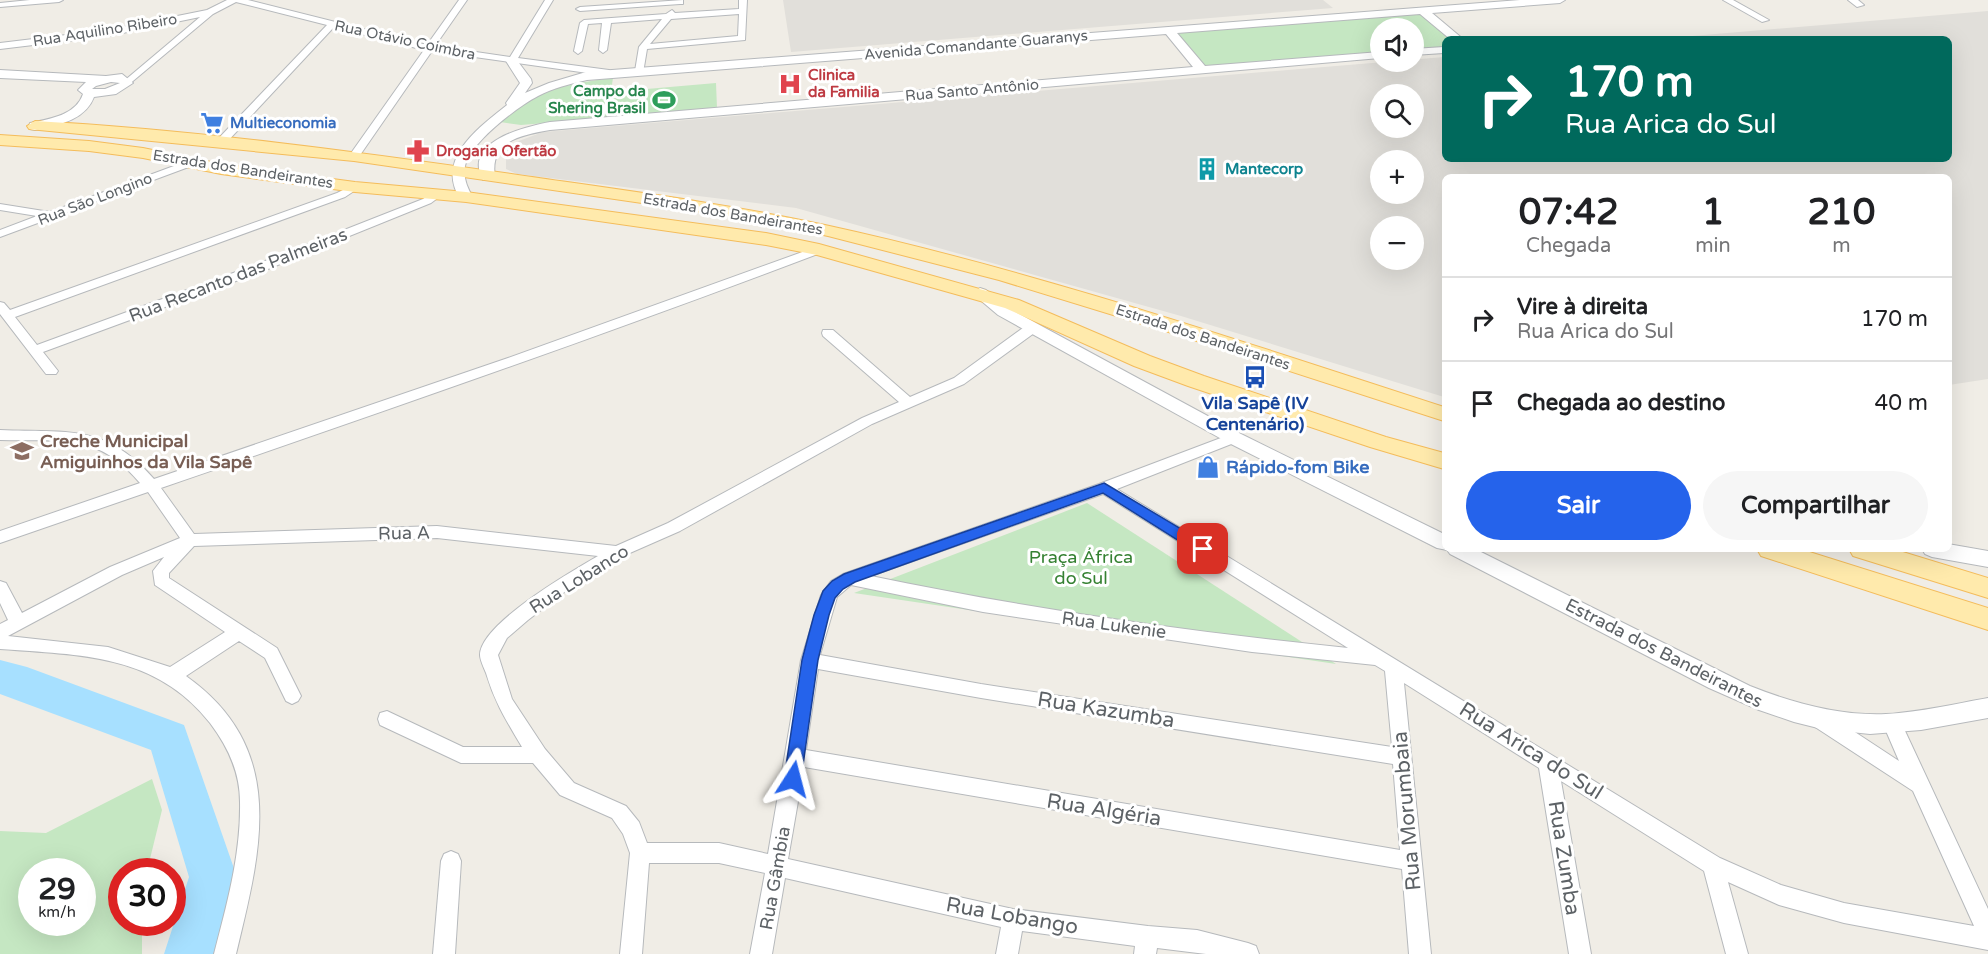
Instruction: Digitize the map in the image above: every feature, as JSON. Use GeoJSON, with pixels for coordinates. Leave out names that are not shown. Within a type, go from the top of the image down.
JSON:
{"type":"FeatureCollection","features":[{"type":"Feature","properties":{"kind":"main road","name":"Estrada dos Bandeirantes"},"geometry":{"type":"LineString","coordinates":[[0,126],[89,129],[354,156],[423,166],[460,165],[489,177],[738,212],[847,234],[1028,283],[1124,311],[1442,413]]}},
{"type":"Feature","properties":{"kind":"main road","name":"Estrada dos Bandeirantes"},"geometry":{"type":"LineString","coordinates":[[0,140],[89,146],[143,153],[190,163],[355,187],[466,197],[766,239],[819,250],[980,293],[1038,315],[1142,361],[1196,381],[1378,442],[1442,460]]}},
{"type":"Feature","properties":{"kind":"main road"},"geometry":{"type":"LineString","coordinates":[[1779,552],[1988,619]]}},
{"type":"Feature","properties":{"kind":"main road"},"geometry":{"type":"LineString","coordinates":[[1872,552],[1988,588]]}},
{"type":"Feature","properties":{"kind":"street"},"geometry":{"type":"LineString","coordinates":[[0,5],[58,0]]}},
{"type":"Feature","properties":{"kind":"street"},"geometry":{"type":"LineString","coordinates":[[0,74],[84,87],[101,93],[145,67],[210,12],[233,0]]}},
{"type":"Feature","properties":{"kind":"street","name":"Rua Otávio Coimbra"},"geometry":{"type":"LineString","coordinates":[[238,0],[428,48],[609,73]]}},
{"type":"Feature","properties":{"kind":"street"},"geometry":{"type":"LineString","coordinates":[[354,156],[463,0]]}},
{"type":"Feature","properties":{"kind":"street"},"geometry":{"type":"LineString","coordinates":[[549,0],[513,61],[526,83],[499,118],[517,127],[550,126]]}},
{"type":"Feature","properties":{"kind":"street"},"geometry":{"type":"LineString","coordinates":[[643,47],[742,38],[743,0]]}},
{"type":"Feature","properties":{"kind":"street","name":"Avenida Comandante Guaranys"},"geometry":{"type":"LineString","coordinates":[[460,165],[477,141],[499,118],[541,90],[586,76],[1560,0]]}},
{"type":"Feature","properties":{"kind":"street"},"geometry":{"type":"LineString","coordinates":[[1726,0],[1765,20]]}},
{"type":"Feature","properties":{"kind":"street"},"geometry":{"type":"LineString","coordinates":[[1852,0],[1860,4]]}},
{"type":"Feature","properties":{"kind":"street"},"geometry":{"type":"LineString","coordinates":[[580,9],[680,1]]}},
{"type":"Feature","properties":{"kind":"street"},"geometry":{"type":"LineString","coordinates":[[640,71],[643,47],[680,1]]}},
{"type":"Feature","properties":{"kind":"street"},"geometry":{"type":"LineString","coordinates":[[1421,10],[1453,36]]}},
{"type":"Feature","properties":{"kind":"street"},"geometry":{"type":"LineString","coordinates":[[578,51],[584,23],[742,11]]}},
{"type":"Feature","properties":{"kind":"street","name":"Rua Aquilino Ribeiro"},"geometry":{"type":"LineString","coordinates":[[0,46],[108,33],[210,12]]}},
{"type":"Feature","properties":{"kind":"street"},"geometry":{"type":"LineString","coordinates":[[603,50],[607,21]]}},
{"type":"Feature","properties":{"kind":"street"},"geometry":{"type":"LineString","coordinates":[[221,142],[332,24]]}},
{"type":"Feature","properties":{"kind":"street"},"geometry":{"type":"LineString","coordinates":[[1168,30],[1200,69]]}},
{"type":"Feature","properties":{"kind":"street"},"geometry":{"type":"LineString","coordinates":[[1424,51],[1442,50]]}},
{"type":"Feature","properties":{"kind":"street","name":"Rua Santo Antônio"},"geometry":{"type":"LineString","coordinates":[[477,141],[497,135],[504,137],[504,140],[521,132],[550,126],[1370,56]]}},
{"type":"Feature","properties":{"kind":"street"},"geometry":{"type":"LineString","coordinates":[[84,87],[117,82]]}},
{"type":"Feature","properties":{"kind":"street"},"geometry":{"type":"LineString","coordinates":[[89,129],[86,121],[117,82]]}},
{"type":"Feature","properties":{"kind":"street"},"geometry":{"type":"LineString","coordinates":[[35,126],[57,120],[79,110],[88,101],[84,87]]}},
{"type":"Feature","properties":{"kind":"street"},"geometry":{"type":"LineString","coordinates":[[489,177],[486,170],[488,157],[504,140]]}},
{"type":"Feature","properties":{"kind":"street","name":"Rua São Longino"},"geometry":{"type":"LineString","coordinates":[[0,234],[190,163]]}},
{"type":"Feature","properties":{"kind":"street"},"geometry":{"type":"LineString","coordinates":[[460,165],[460,190],[466,197]]}},
{"type":"Feature","properties":{"kind":"street"},"geometry":{"type":"LineString","coordinates":[[51,371],[4,311],[341,195],[355,187]]}},
{"type":"Feature","properties":{"kind":"street","name":"Rua Recanto das Palmeiras"},"geometry":{"type":"LineString","coordinates":[[36,350],[269,264],[421,204],[438,194]]}},
{"type":"Feature","properties":{"kind":"street"},"geometry":{"type":"LineString","coordinates":[[0,207],[52,215]]}},
{"type":"Feature","properties":{"kind":"street"},"geometry":{"type":"LineString","coordinates":[[0,537],[358,416],[819,250]]}},
{"type":"Feature","properties":{"kind":"street","name":"Estrada dos Bandeirantes"},"geometry":{"type":"LineString","coordinates":[[980,293],[1004,312],[1032,328],[1234,438],[1442,542]]}},
{"type":"Feature","properties":{"kind":"street","name":"Rua Lobanco"},"geometry":{"type":"LineString","coordinates":[[640,853],[632,829],[619,812],[567,789],[538,755],[504,702],[489,655],[501,633],[566,583],[617,552],[674,527],[845,432],[959,381],[1032,328]]}},
{"type":"Feature","properties":{"kind":"street"},"geometry":{"type":"LineString","coordinates":[[828,333],[909,403]]}},
{"type":"Feature","properties":{"kind":"street"},"geometry":{"type":"LineString","coordinates":[[0,435],[75,440],[110,448],[166,503],[190,540]]}},
{"type":"Feature","properties":{"kind":"street","name":"Rua Gâmbia"},"geometry":{"type":"LineString","coordinates":[[761,954],[796,757],[810,660],[829,595],[837,585],[849,578],[1104,488],[1234,438]]}},
{"type":"Feature","properties":{"kind":"street","name":"Rua Arica do Sul"},"geometry":{"type":"LineString","coordinates":[[1104,488],[1713,865],[1779,895],[1844,913],[1988,939]]}},
{"type":"Feature","properties":{"kind":"street","name":"Rua A"},"geometry":{"type":"LineString","coordinates":[[190,540],[437,532],[617,552]]}},
{"type":"Feature","properties":{"kind":"street"},"geometry":{"type":"LineString","coordinates":[[0,632],[116,571],[190,540]]}},
{"type":"Feature","properties":{"kind":"street"},"geometry":{"type":"LineString","coordinates":[[190,540],[161,571],[161,581],[271,653],[292,696]]}},
{"type":"Feature","properties":{"kind":"street","name":"Estrada dos Bandeirantes"},"geometry":{"type":"LineString","coordinates":[[1463,552],[1639,640],[1731,690],[1771,706],[1815,717],[1854,723],[1892,724],[1988,708]]}},
{"type":"Feature","properties":{"kind":"street"},"geometry":{"type":"LineString","coordinates":[[1947,552],[1988,560]]}},
{"type":"Feature","properties":{"kind":"street","name":"Rua Lukenie"},"geometry":{"type":"LineString","coordinates":[[849,578],[995,608],[1388,663]]}},
{"type":"Feature","properties":{"kind":"street"},"geometry":{"type":"LineString","coordinates":[[0,587],[18,622]]}},
{"type":"Feature","properties":{"kind":"street"},"geometry":{"type":"LineString","coordinates":[[171,676],[239,632]]}},
{"type":"Feature","properties":{"kind":"street"},"geometry":{"type":"LineString","coordinates":[[0,642],[64,646],[120,657],[171,676],[207,706],[235,741],[246,770],[250,801],[245,874],[225,954]]}},
{"type":"Feature","properties":{"kind":"street","name":"Rua Kazumba"},"geometry":{"type":"LineString","coordinates":[[810,660],[981,691],[1402,757]]}},
{"type":"Feature","properties":{"kind":"street","name":"Rua Morumbaia"},"geometry":{"type":"LineString","coordinates":[[1388,663],[1402,757],[1420,954]]}},
{"type":"Feature","properties":{"kind":"street"},"geometry":{"type":"LineString","coordinates":[[1815,717],[1920,785]]}},
{"type":"Feature","properties":{"kind":"street"},"geometry":{"type":"LineString","coordinates":[[387,719],[461,755],[538,755]]}},
{"type":"Feature","properties":{"kind":"street"},"geometry":{"type":"LineString","coordinates":[[1892,724],[1988,933]]}},
{"type":"Feature","properties":{"kind":"street","name":"Rua Algéria"},"geometry":{"type":"LineString","coordinates":[[796,757],[1411,861]]}},
{"type":"Feature","properties":{"kind":"street","name":"Rua Zumba"},"geometry":{"type":"LineString","coordinates":[[1548,762],[1580,954]]}},
{"type":"Feature","properties":{"kind":"street"},"geometry":{"type":"LineString","coordinates":[[631,954],[640,853],[718,853],[778,865]]}},
{"type":"Feature","properties":{"kind":"street"},"geometry":{"type":"LineString","coordinates":[[444,954],[451,861]]}},
{"type":"Feature","properties":{"kind":"street","name":"Rua Lobango"},"geometry":{"type":"LineString","coordinates":[[778,865],[1013,919],[1146,946],[1197,941],[1248,954]]}},
{"type":"Feature","properties":{"kind":"street"},"geometry":{"type":"LineString","coordinates":[[1713,865],[1737,954]]}},
{"type":"Feature","properties":{"kind":"street"},"geometry":{"type":"LineString","coordinates":[[1007,954],[1013,919]]}},
{"type":"Feature","properties":{"kind":"shaded area"},"geometry":{"type":"Polygon","coordinates":[[[783,0],[1323,0],[1333,8],[791,52],[783,0]]]}},
{"type":"Feature","properties":{"kind":"shaded area"},"geometry":{"type":"Polygon","coordinates":[[[1988,11],[1988,379],[1952,385],[1952,174],[1442,174],[1442,396],[1181,316],[796,208],[517,174],[506,169],[506,155],[516,142],[543,132],[1370,63],[1370,72],[1424,72],[1424,59],[1442,57],[1442,162],[1952,162],[1952,36],[1692,36],[1988,11]]]}},
{"type":"Feature","properties":{"kind":"green space"},"geometry":{"type":"Polygon","coordinates":[[[1420,10],[1452,36],[1442,36],[1442,48],[1424,50],[1424,18],[1370,18],[1370,54],[1205,67],[1176,31],[1420,10]]]}},
{"type":"Feature","properties":{"kind":"green space"},"geometry":{"type":"Polygon","coordinates":[[[613,78],[607,118],[521,125],[500,122],[540,95],[566,86],[613,78]]]}},
{"type":"Feature","properties":{"kind":"green space","name":"Campo da Shering Brasil"},"geometry":{"type":"Polygon","coordinates":[[[716,83],[717,108],[609,117],[612,92],[716,83]]]}},
{"type":"Feature","properties":{"kind":"green space","name":"Praça África do Sul"},"geometry":{"type":"Polygon","coordinates":[[[1087,503],[1336,664],[854,593],[1087,503]]]}},
{"type":"Feature","properties":{"kind":"green space"},"geometry":{"type":"Polygon","coordinates":[[[152,779],[162,810],[150,858],[108,858],[108,936],[142,936],[142,954],[0,954],[0,831],[46,833],[152,779]]]}},
{"type":"Feature","properties":{"kind":"waterway"},"geometry":{"type":"LineString","coordinates":[[0,677],[12,679],[169,738],[213,877],[189,954]]}},
{"type":"Feature","properties":{"kind":"place","name":"Clinica da Familia"},"geometry":{"type":"Point","coordinates":[790,84]}},
{"type":"Feature","properties":{"kind":"place","name":"Campo da Shering Brasil"},"geometry":{"type":"Point","coordinates":[664,100]}},
{"type":"Feature","properties":{"kind":"place","name":"Multieconomia"},"geometry":{"type":"Point","coordinates":[212,123]}},
{"type":"Feature","properties":{"kind":"place","name":"Drogaria Ofertão"},"geometry":{"type":"Point","coordinates":[418,151]}},
{"type":"Feature","properties":{"kind":"place","name":"Mantecorp"},"geometry":{"type":"Point","coordinates":[1207,169]}},
{"type":"Feature","properties":{"kind":"place","name":"Vila Sapê (IV Centenário)"},"geometry":{"type":"Point","coordinates":[1255,377]}},
{"type":"Feature","properties":{"kind":"place","name":"Creche Municipal Amiguinhos da Vila Sapê"},"geometry":{"type":"Point","coordinates":[22,451]}},
{"type":"Feature","properties":{"kind":"place","name":"Rápido-fom Bike"},"geometry":{"type":"Point","coordinates":[1208,467]}},
{"type":"Feature","properties":{"kind":"route"},"geometry":{"type":"LineString","coordinates":[[793,779],[810,660],[821,615],[829,595],[837,585],[849,578],[1104,488],[1203,549]]}}]}
